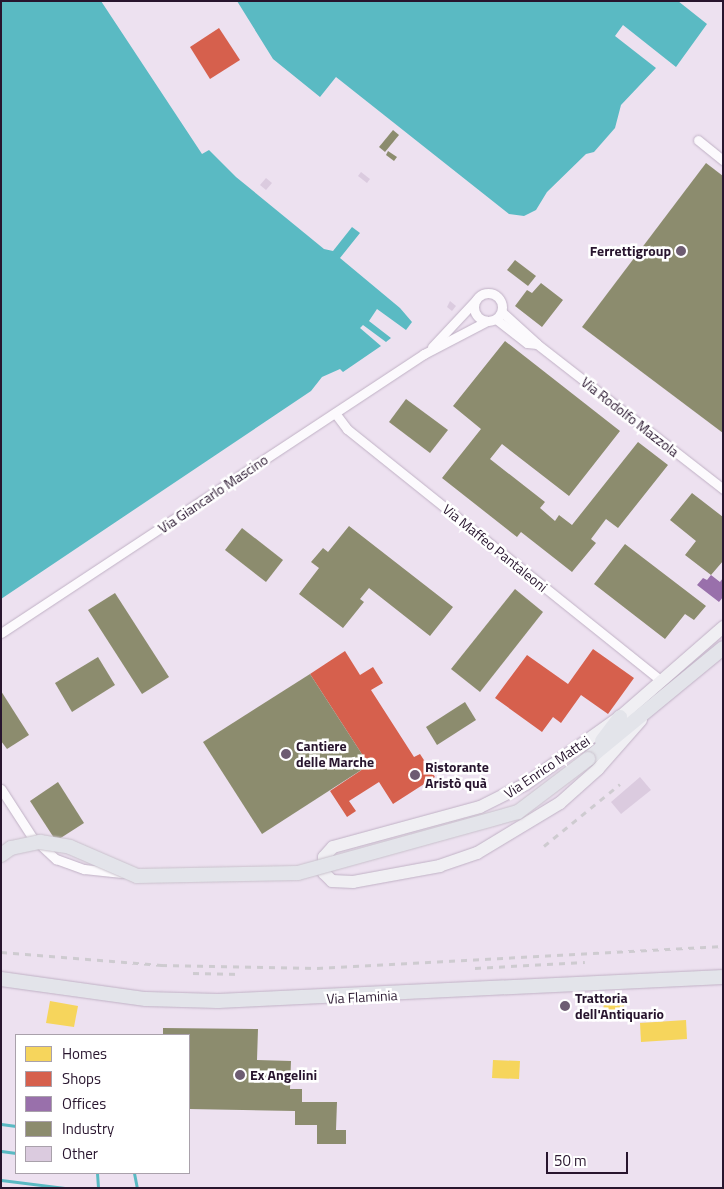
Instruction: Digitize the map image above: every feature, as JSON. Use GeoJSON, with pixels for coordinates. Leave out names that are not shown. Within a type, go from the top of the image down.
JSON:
{"type":"FeatureCollection","features":[{"type":"Feature","properties":{"kind":"main road","name":"Via Enrico Mattei"},"geometry":{"type":"LineString","coordinates":[[1,855],[11,848],[40,842],[70,847],[137,876],[298,873],[518,812],[588,759],[723,648]]}},
{"type":"Feature","properties":{"kind":"main road"},"geometry":{"type":"LineString","coordinates":[[588,759],[620,717]]}},
{"type":"Feature","properties":{"kind":"main road","name":"Via Flaminia"},"geometry":{"type":"LineString","coordinates":[[1,979],[146,999],[228,1001],[723,977]]}},
{"type":"Feature","properties":{"kind":"street"},"geometry":{"type":"LineString","coordinates":[[698,140],[723,160]]}},
{"type":"Feature","properties":{"kind":"street"},"geometry":{"type":"LineString","coordinates":[[483,293],[495,294],[503,305],[495,317],[478,317],[475,301],[483,293]]}},
{"type":"Feature","properties":{"kind":"street","name":"Via Giancarlo Mascino"},"geometry":{"type":"LineString","coordinates":[[424,354],[475,301]]}},
{"type":"Feature","properties":{"kind":"street","name":"Via Rodolfo Mazzola"},"geometry":{"type":"LineString","coordinates":[[495,317],[527,343],[537,344],[723,489]]}},
{"type":"Feature","properties":{"kind":"street","name":"Via Giancarlo Mascino"},"geometry":{"type":"LineString","coordinates":[[1,633],[424,354],[495,317]]}},
{"type":"Feature","properties":{"kind":"street","name":"Via Maffeo Pantaleoni"},"geometry":{"type":"LineString","coordinates":[[335,413],[347,429],[660,680]]}},
{"type":"Feature","properties":{"kind":"street","name":"Via Enrico Mattei"},"geometry":{"type":"LineString","coordinates":[[652,707],[603,763],[560,803],[477,853],[440,866],[353,882],[332,881],[322,868],[327,851],[333,847],[480,807],[504,797],[620,717],[660,680],[723,627]]}},
{"type":"Feature","properties":{"kind":"street"},"geometry":{"type":"LineString","coordinates":[[1,789],[42,848],[56,859],[84,869],[124,873],[322,868]]}},
{"type":"Feature","properties":{"kind":"water"},"geometry":{"type":"Polygon","coordinates":[[[1,1],[101,1],[202,154],[209,150],[236,177],[324,249],[333,251],[352,227],[360,233],[340,258],[400,308],[412,322],[406,330],[377,309],[369,321],[391,338],[386,342],[363,325],[360,328],[381,346],[343,372],[340,369],[322,377],[311,391],[1,599],[1,1]]]}},
{"type":"Feature","properties":{"kind":"water"},"geometry":{"type":"Polygon","coordinates":[[[237,1],[678,1],[707,24],[676,67],[623,25],[615,36],[656,68],[621,105],[615,128],[594,152],[586,154],[547,192],[536,210],[524,216],[509,214],[336,77],[320,97],[273,59],[237,1]]]}},
{"type":"Feature","properties":{"kind":"building: Homes"},"geometry":{"type":"Polygon","coordinates":[[[624,998],[624,1011],[604,1012],[603,999],[624,998]]]}},
{"type":"Feature","properties":{"kind":"building: Homes"},"geometry":{"type":"Polygon","coordinates":[[[50,1001],[78,1006],[74,1027],[46,1023],[50,1001]]]}},
{"type":"Feature","properties":{"kind":"building: Homes"},"geometry":{"type":"Polygon","coordinates":[[[686,1020],[687,1039],[641,1042],[640,1023],[686,1020]]]}},
{"type":"Feature","properties":{"kind":"building: Homes"},"geometry":{"type":"Polygon","coordinates":[[[493,1060],[520,1061],[519,1079],[492,1078],[493,1060]]]}},
{"type":"Feature","properties":{"kind":"building: Shops"},"geometry":{"type":"Polygon","coordinates":[[[219,28],[240,60],[210,79],[190,47],[219,28]]]}},
{"type":"Feature","properties":{"kind":"building: Shops"},"geometry":{"type":"Polygon","coordinates":[[[593,649],[634,678],[608,714],[581,695],[561,723],[553,717],[542,732],[495,698],[527,655],[568,684],[593,649]]]}},
{"type":"Feature","properties":{"kind":"building: Shops"},"geometry":{"type":"Polygon","coordinates":[[[345,651],[360,675],[373,667],[383,683],[371,690],[414,757],[420,754],[435,777],[393,804],[379,782],[349,801],[356,811],[347,817],[330,791],[369,765],[310,674],[345,651]]]}},
{"type":"Feature","properties":{"kind":"building: Offices"},"geometry":{"type":"Polygon","coordinates":[[[711,575],[720,582],[723,578],[723,597],[719,602],[697,585],[703,578],[707,580],[711,575]]]}},
{"type":"Feature","properties":{"kind":"building: Industry"},"geometry":{"type":"Polygon","coordinates":[[[393,130],[399,135],[385,152],[379,147],[393,130]]]}},
{"type":"Feature","properties":{"kind":"building: Industry"},"geometry":{"type":"Polygon","coordinates":[[[388,151],[397,157],[394,161],[386,155],[388,151]]]}},
{"type":"Feature","properties":{"kind":"building: Industry","name":"Ferrettigroup"},"geometry":{"type":"Polygon","coordinates":[[[706,163],[723,176],[723,433],[582,327],[706,163]]]}},
{"type":"Feature","properties":{"kind":"building: Industry"},"geometry":{"type":"Polygon","coordinates":[[[515,260],[536,276],[528,286],[507,270],[515,260]]]}},
{"type":"Feature","properties":{"kind":"building: Industry"},"geometry":{"type":"Polygon","coordinates":[[[541,283],[563,300],[542,327],[515,306],[527,290],[532,293],[541,283]]]}},
{"type":"Feature","properties":{"kind":"building: Industry"},"geometry":{"type":"Polygon","coordinates":[[[505,341],[620,431],[569,496],[502,444],[490,459],[545,502],[540,508],[555,521],[559,515],[572,525],[638,442],[668,465],[618,528],[606,519],[591,539],[596,543],[572,572],[521,532],[517,537],[442,478],[481,429],[453,406],[505,341]]]}},
{"type":"Feature","properties":{"kind":"building: Industry"},"geometry":{"type":"Polygon","coordinates":[[[406,399],[448,430],[430,453],[389,422],[406,399]]]}},
{"type":"Feature","properties":{"kind":"building: Industry"},"geometry":{"type":"Polygon","coordinates":[[[692,493],[723,517],[723,561],[711,575],[685,555],[696,541],[670,520],[692,493]]]}},
{"type":"Feature","properties":{"kind":"building: Industry"},"geometry":{"type":"Polygon","coordinates":[[[349,526],[453,607],[430,636],[369,588],[360,599],[364,602],[343,628],[299,594],[319,568],[311,562],[323,548],[328,552],[349,526]]]}},
{"type":"Feature","properties":{"kind":"building: Industry"},"geometry":{"type":"Polygon","coordinates":[[[242,528],[283,560],[266,582],[225,550],[242,528]]]}},
{"type":"Feature","properties":{"kind":"building: Industry"},"geometry":{"type":"Polygon","coordinates":[[[625,544],[706,606],[694,620],[685,614],[665,639],[594,584],[625,544]]]}},
{"type":"Feature","properties":{"kind":"building: Industry"},"geometry":{"type":"Polygon","coordinates":[[[515,589],[543,612],[480,692],[451,669],[515,589]]]}},
{"type":"Feature","properties":{"kind":"building: Industry"},"geometry":{"type":"Polygon","coordinates":[[[115,593],[169,677],[142,694],[88,610],[115,593]]]}},
{"type":"Feature","properties":{"kind":"building: Industry"},"geometry":{"type":"Polygon","coordinates":[[[98,657],[115,685],[72,712],[55,683],[98,657]]]}},
{"type":"Feature","properties":{"kind":"building: Industry","name":"Cantiere delle Marche"},"geometry":{"type":"Polygon","coordinates":[[[310,674],[369,765],[262,834],[203,742],[310,674]]]}},
{"type":"Feature","properties":{"kind":"building: Industry"},"geometry":{"type":"Polygon","coordinates":[[[1,691],[29,735],[7,749],[1,741],[1,691]]]}},
{"type":"Feature","properties":{"kind":"building: Industry"},"geometry":{"type":"Polygon","coordinates":[[[465,702],[476,720],[437,745],[426,727],[465,702]]]}},
{"type":"Feature","properties":{"kind":"building: Industry"},"geometry":{"type":"Polygon","coordinates":[[[58,782],[84,823],[56,841],[30,801],[58,782]]]}},
{"type":"Feature","properties":{"kind":"building: Industry","name":"Ex Angelini"},"geometry":{"type":"Polygon","coordinates":[[[163,1028],[258,1029],[257,1060],[291,1061],[290,1089],[302,1089],[302,1102],[337,1102],[336,1130],[346,1130],[346,1144],[317,1144],[317,1125],[295,1125],[295,1111],[190,1109],[190,1034],[163,1034],[163,1028]]]}},
{"type":"Feature","properties":{"kind":"building: Other"},"geometry":{"type":"Polygon","coordinates":[[[361,172],[370,179],[367,183],[358,176],[361,172]]]}},
{"type":"Feature","properties":{"kind":"building: Other"},"geometry":{"type":"Polygon","coordinates":[[[266,178],[272,183],[266,190],[260,185],[266,178]]]}},
{"type":"Feature","properties":{"kind":"building: Other"},"geometry":{"type":"Polygon","coordinates":[[[450,301],[456,306],[452,311],[447,307],[450,301]]]}},
{"type":"Feature","properties":{"kind":"building: Other"},"geometry":{"type":"Polygon","coordinates":[[[640,777],[651,790],[621,814],[611,802],[640,777]]]}},
{"type":"Feature","properties":{"kind":"waterway"},"geometry":{"type":"LineString","coordinates":[[1,1124],[15,1126]]}},
{"type":"Feature","properties":{"kind":"waterway"},"geometry":{"type":"LineString","coordinates":[[1,1151],[15,1153]]}},
{"type":"Feature","properties":{"kind":"waterway"},"geometry":{"type":"LineString","coordinates":[[97,1174],[98,1188]]}},
{"type":"Feature","properties":{"kind":"waterway"},"geometry":{"type":"LineString","coordinates":[[134,1174],[137,1188]]}},
{"type":"Feature","properties":{"kind":"waterway"},"geometry":{"type":"LineString","coordinates":[[1,1180],[65,1188]]}},
{"type":"Feature","properties":{"kind":"railway"},"geometry":{"type":"LineString","coordinates":[[544,846],[620,784]]}},
{"type":"Feature","properties":{"kind":"railway"},"geometry":{"type":"LineString","coordinates":[[1,952],[161,965],[317,968],[723,946]]}},
{"type":"Feature","properties":{"kind":"railway"},"geometry":{"type":"LineString","coordinates":[[475,968],[585,962]]}},
{"type":"Feature","properties":{"kind":"railway"},"geometry":{"type":"LineString","coordinates":[[193,973],[241,974]]}},
{"type":"Feature","properties":{"kind":"place","name":"Ferrettigroup"},"geometry":{"type":"Point","coordinates":[681,251]}},
{"type":"Feature","properties":{"kind":"place","name":"Cantiere delle Marche"},"geometry":{"type":"Point","coordinates":[286,754]}},
{"type":"Feature","properties":{"kind":"place","name":"Ristorante Aristò quà"},"geometry":{"type":"Point","coordinates":[415,775]}},
{"type":"Feature","properties":{"kind":"place","name":"Trattoria dell'Antiquario"},"geometry":{"type":"Point","coordinates":[565,1006]}},
{"type":"Feature","properties":{"kind":"place","name":"Ex Angelini"},"geometry":{"type":"Point","coordinates":[240,1075]}}]}
